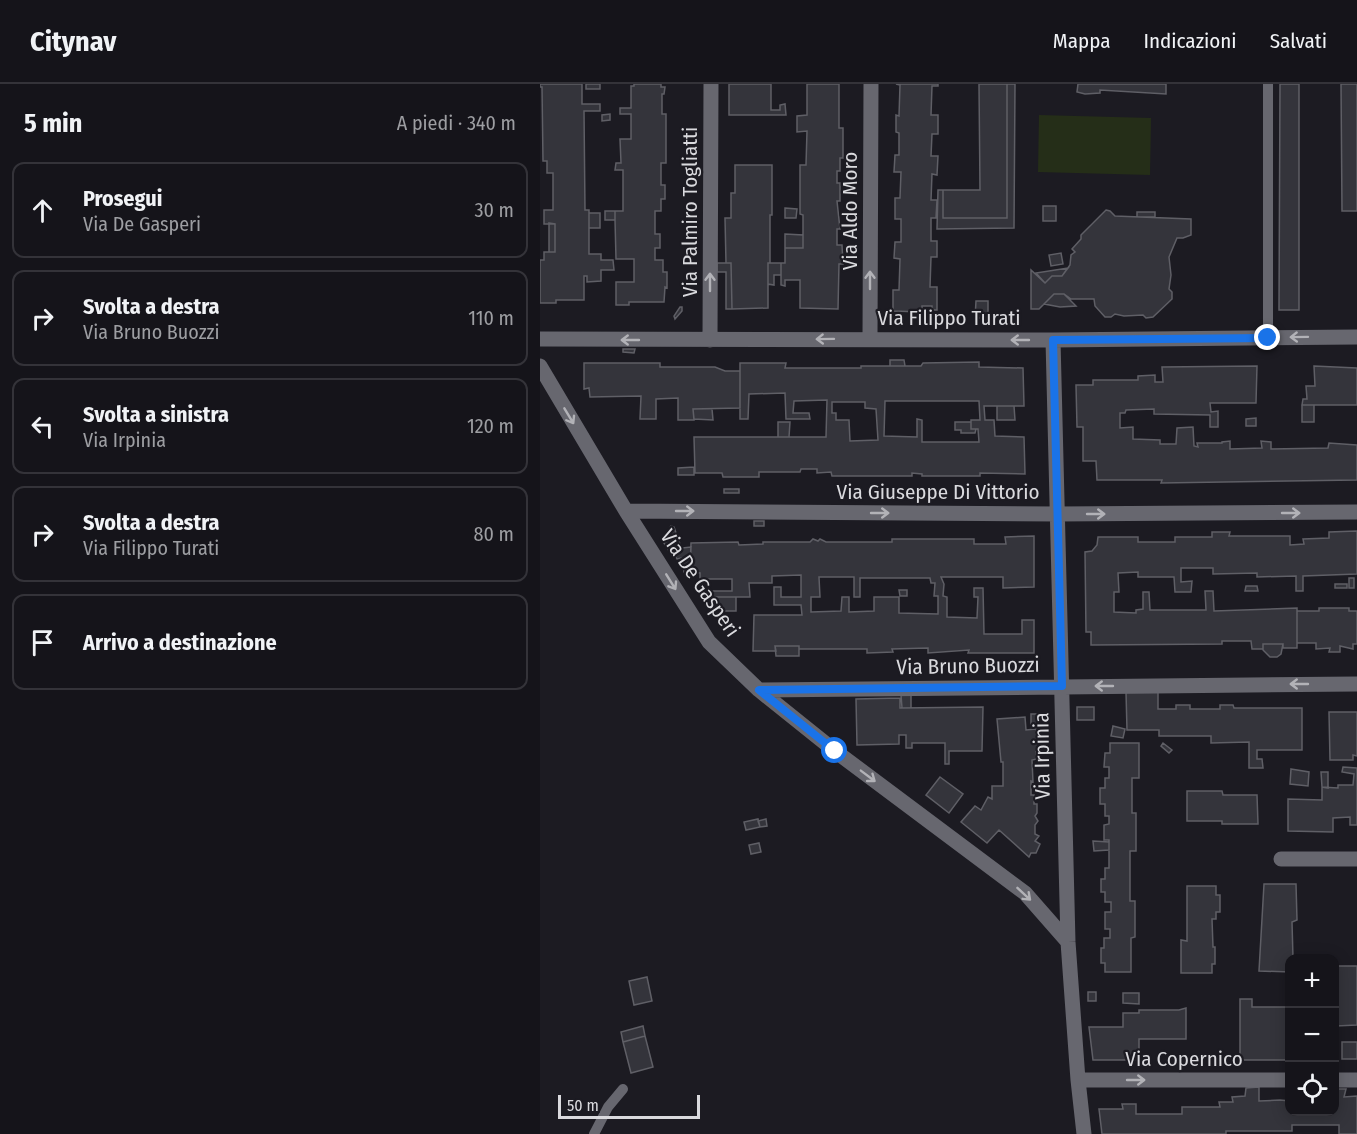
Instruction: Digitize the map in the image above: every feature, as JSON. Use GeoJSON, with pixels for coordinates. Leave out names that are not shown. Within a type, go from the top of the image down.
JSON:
{"type":"FeatureCollection","features":[{"type":"Feature","properties":{"kind":"street","name":"Via Palmiro Togliatti"},"geometry":{"type":"LineString","coordinates":[[710,340],[711,84]]}},
{"type":"Feature","properties":{"kind":"street","name":"Via Aldo Moro"},"geometry":{"type":"LineString","coordinates":[[870,339],[872,84]]}},
{"type":"Feature","properties":{"kind":"street","name":"Via Filippo Turati"},"geometry":{"type":"LineString","coordinates":[[540,339],[1053,340],[1357,337]]}},
{"type":"Feature","properties":{"kind":"street","name":"Via Irpinia"},"geometry":{"type":"LineString","coordinates":[[1053,340],[1068,942],[1084,1134]]}},
{"type":"Feature","properties":{"kind":"street","name":"Via De Gasperi"},"geometry":{"type":"LineString","coordinates":[[540,366],[626,511],[709,642],[759,690],[835,751],[1025,893],[1068,942]]}},
{"type":"Feature","properties":{"kind":"street","name":"Via Giuseppe Di Vittorio"},"geometry":{"type":"LineString","coordinates":[[626,511],[1058,514],[1357,512]]}},
{"type":"Feature","properties":{"kind":"street","name":"Via Bruno Buozzi"},"geometry":{"type":"LineString","coordinates":[[759,690],[1357,684]]}},
{"type":"Feature","properties":{"kind":"street"},"geometry":{"type":"LineString","coordinates":[[1281,860],[1357,859]]}},
{"type":"Feature","properties":{"kind":"street","name":"Via Copernico"},"geometry":{"type":"LineString","coordinates":[[1078,1080],[1285,1080]]}},
{"type":"Feature","properties":{"kind":"street"},"geometry":{"type":"LineString","coordinates":[[1339,1080],[1357,1080]]}},
{"type":"Feature","properties":{"kind":"lane"},"geometry":{"type":"LineString","coordinates":[[1268,84],[1268,338]]}},
{"type":"Feature","properties":{"kind":"lane"},"geometry":{"type":"LineString","coordinates":[[594,1134],[608,1107],[623,1089]]}},
{"type":"Feature","properties":{"kind":"green space"},"geometry":{"type":"Polygon","coordinates":[[[1039,115],[1151,118],[1150,175],[1038,172],[1039,115]]]}},
{"type":"Feature","properties":{"kind":"building"},"geometry":{"type":"Polygon","coordinates":[[[540,84],[582,84],[582,104],[600,104],[600,111],[584,111],[585,210],[589,210],[589,254],[601,254],[601,260],[613,260],[614,270],[601,270],[601,281],[587,282],[587,276],[584,276],[584,300],[556,300],[556,303],[540,303],[540,260],[544,260],[544,252],[555,252],[555,224],[544,224],[544,210],[553,210],[553,173],[547,173],[547,161],[543,161],[542,87],[540,84]]]}},
{"type":"Feature","properties":{"kind":"building"},"geometry":{"type":"Polygon","coordinates":[[[586,84],[600,84],[600,89],[586,89],[586,84]]]}},
{"type":"Feature","properties":{"kind":"building"},"geometry":{"type":"Polygon","coordinates":[[[661,84],[661,87],[665,87],[664,94],[662,94],[662,114],[666,114],[666,163],[661,163],[661,185],[665,185],[665,199],[661,199],[661,211],[655,211],[655,234],[660,234],[660,248],[655,248],[655,260],[663,260],[663,272],[667,272],[667,288],[665,287],[664,302],[629,302],[629,305],[616,305],[616,282],[634,282],[634,259],[616,259],[615,211],[623,211],[623,170],[615,170],[616,163],[621,163],[620,139],[631,139],[631,114],[620,114],[620,108],[631,108],[631,86],[661,84]]]}},
{"type":"Feature","properties":{"kind":"building"},"geometry":{"type":"Polygon","coordinates":[[[729,84],[771,84],[771,110],[780,110],[780,105],[785,104],[786,115],[729,115],[729,84]]]}},
{"type":"Feature","properties":{"kind":"building"},"geometry":{"type":"Polygon","coordinates":[[[807,84],[839,84],[839,128],[843,128],[843,158],[840,158],[840,171],[837,171],[837,183],[840,183],[840,201],[837,201],[840,229],[837,229],[837,245],[842,245],[843,264],[839,264],[838,309],[800,308],[800,280],[785,280],[785,286],[781,285],[781,263],[785,263],[785,248],[803,248],[800,165],[806,165],[807,131],[797,132],[797,116],[807,115],[807,84]]]}},
{"type":"Feature","properties":{"kind":"building"},"geometry":{"type":"Polygon","coordinates":[[[896,84],[938,84],[938,86],[932,86],[931,115],[938,115],[938,134],[932,134],[931,156],[938,156],[937,175],[932,174],[931,200],[937,200],[936,218],[931,218],[931,241],[937,241],[937,257],[931,257],[930,287],[937,287],[937,310],[932,310],[932,306],[922,306],[922,312],[893,311],[893,290],[899,290],[900,259],[894,258],[895,242],[901,242],[901,219],[895,219],[895,198],[900,198],[901,172],[894,172],[895,155],[899,155],[896,115],[899,116],[900,85],[896,84]]]}},
{"type":"Feature","properties":{"kind":"building"},"geometry":{"type":"Polygon","coordinates":[[[979,84],[1007,84],[1007,218],[943,218],[943,190],[980,190],[979,84]]]}},
{"type":"Feature","properties":{"kind":"building"},"geometry":{"type":"Polygon","coordinates":[[[1007,84],[1015,84],[1014,228],[937,229],[938,190],[943,190],[943,218],[1007,218],[1007,84]]]}},
{"type":"Feature","properties":{"kind":"building"},"geometry":{"type":"Polygon","coordinates":[[[1078,84],[1166,84],[1166,94],[1100,90],[1100,93],[1085,94],[1077,92],[1078,84]]]}},
{"type":"Feature","properties":{"kind":"building"},"geometry":{"type":"Polygon","coordinates":[[[1280,84],[1299,84],[1299,310],[1279,310],[1280,84]]]}},
{"type":"Feature","properties":{"kind":"building"},"geometry":{"type":"Polygon","coordinates":[[[1341,84],[1357,84],[1357,211],[1342,211],[1341,84]]]}},
{"type":"Feature","properties":{"kind":"building"},"geometry":{"type":"Polygon","coordinates":[[[610,114],[610,120],[602,121],[602,115],[610,114]]]}},
{"type":"Feature","properties":{"kind":"building"},"geometry":{"type":"Polygon","coordinates":[[[735,165],[772,165],[768,308],[732,309],[731,263],[726,263],[725,218],[731,218],[731,193],[735,193],[735,165]]]}},
{"type":"Feature","properties":{"kind":"building"},"geometry":{"type":"Polygon","coordinates":[[[1043,206],[1056,206],[1056,221],[1043,221],[1043,206]]]}},
{"type":"Feature","properties":{"kind":"building"},"geometry":{"type":"Polygon","coordinates":[[[785,208],[797,209],[796,218],[785,218],[785,208]]]}},
{"type":"Feature","properties":{"kind":"building"},"geometry":{"type":"Polygon","coordinates":[[[1106,210],[1115,216],[1191,219],[1191,235],[1177,238],[1169,257],[1171,275],[1169,289],[1172,292],[1172,299],[1153,317],[1146,318],[1143,315],[1115,314],[1105,317],[1095,306],[1094,299],[1071,299],[1064,294],[1054,294],[1039,309],[1031,309],[1031,270],[1045,283],[1052,276],[1062,276],[1070,265],[1071,255],[1075,252],[1072,249],[1081,239],[1081,235],[1106,210]]]}},
{"type":"Feature","properties":{"kind":"building"},"geometry":{"type":"Polygon","coordinates":[[[605,211],[615,211],[615,220],[605,220],[605,211]]]}},
{"type":"Feature","properties":{"kind":"building"},"geometry":{"type":"Polygon","coordinates":[[[1137,212],[1155,212],[1155,217],[1137,217],[1137,212]]]}},
{"type":"Feature","properties":{"kind":"building"},"geometry":{"type":"Polygon","coordinates":[[[589,213],[600,213],[600,228],[589,228],[589,213]]]}},
{"type":"Feature","properties":{"kind":"building"},"geometry":{"type":"Polygon","coordinates":[[[549,223],[555,224],[555,252],[549,252],[549,223]]]}},
{"type":"Feature","properties":{"kind":"building"},"geometry":{"type":"Polygon","coordinates":[[[785,234],[803,235],[803,248],[785,248],[785,234]]]}},
{"type":"Feature","properties":{"kind":"building"},"geometry":{"type":"Polygon","coordinates":[[[1061,253],[1063,264],[1051,266],[1049,255],[1061,253]]]}},
{"type":"Feature","properties":{"kind":"building"},"geometry":{"type":"Polygon","coordinates":[[[717,263],[731,263],[732,309],[726,309],[726,272],[717,272],[717,263]]]}},
{"type":"Feature","properties":{"kind":"building"},"geometry":{"type":"Polygon","coordinates":[[[768,263],[781,263],[781,275],[774,275],[774,285],[768,284],[768,263]]]}},
{"type":"Feature","properties":{"kind":"building"},"geometry":{"type":"Polygon","coordinates":[[[1068,268],[1062,276],[1052,276],[1045,283],[1036,273],[1068,268]]]}},
{"type":"Feature","properties":{"kind":"building"},"geometry":{"type":"Polygon","coordinates":[[[1054,294],[1064,294],[1076,306],[1060,307],[1044,304],[1054,294]]]}},
{"type":"Feature","properties":{"kind":"building"},"geometry":{"type":"Polygon","coordinates":[[[976,301],[988,301],[988,318],[975,318],[976,301]]]}},
{"type":"Feature","properties":{"kind":"building"},"geometry":{"type":"Polygon","coordinates":[[[680,307],[682,311],[675,319],[674,316],[680,307]]]}},
{"type":"Feature","properties":{"kind":"building"},"geometry":{"type":"Polygon","coordinates":[[[623,349],[635,349],[634,353],[623,352],[623,349]]]}},
{"type":"Feature","properties":{"kind":"building"},"geometry":{"type":"Polygon","coordinates":[[[890,360],[904,360],[905,366],[890,366],[890,360]]]}},
{"type":"Feature","properties":{"kind":"building"},"geometry":{"type":"Polygon","coordinates":[[[979,362],[979,367],[1023,368],[1024,406],[984,406],[985,420],[994,420],[995,436],[1024,437],[1025,474],[980,473],[980,476],[922,476],[922,474],[912,473],[912,476],[832,476],[831,472],[817,473],[817,469],[801,469],[800,472],[759,472],[759,477],[723,477],[722,473],[695,473],[694,437],[826,437],[827,400],[794,401],[793,413],[809,413],[810,419],[786,419],[785,393],[749,394],[748,419],[740,419],[740,363],[786,363],[785,368],[861,368],[861,366],[921,366],[923,363],[979,362]],[[885,401],[884,436],[917,437],[917,419],[922,420],[922,442],[979,442],[978,429],[971,429],[971,420],[980,420],[979,401],[885,401]],[[832,402],[832,413],[836,413],[836,420],[849,420],[850,441],[878,440],[876,409],[865,408],[865,402],[832,402]]]}},
{"type":"Feature","properties":{"kind":"building"},"geometry":{"type":"Polygon","coordinates":[[[584,363],[660,363],[660,367],[715,367],[725,371],[740,371],[740,408],[693,409],[694,420],[678,420],[678,398],[656,399],[656,419],[640,419],[641,396],[590,397],[589,388],[584,389],[584,363]]]}},
{"type":"Feature","properties":{"kind":"building"},"geometry":{"type":"Polygon","coordinates":[[[1257,366],[1256,403],[1210,403],[1211,412],[1218,411],[1218,427],[1210,427],[1210,415],[1154,414],[1154,409],[1126,410],[1125,413],[1120,413],[1120,428],[1133,427],[1133,439],[1160,440],[1160,444],[1176,444],[1177,428],[1193,427],[1194,446],[1198,447],[1197,443],[1230,441],[1230,449],[1262,448],[1261,441],[1271,442],[1271,449],[1328,448],[1329,443],[1357,445],[1357,480],[1161,483],[1162,480],[1097,480],[1096,461],[1083,461],[1083,427],[1077,427],[1076,385],[1093,385],[1093,380],[1138,380],[1138,376],[1155,375],[1155,382],[1163,382],[1162,367],[1257,366]]]}},
{"type":"Feature","properties":{"kind":"building"},"geometry":{"type":"Polygon","coordinates":[[[1314,366],[1357,368],[1357,405],[1302,405],[1303,399],[1307,399],[1306,386],[1315,386],[1314,366]]]}},
{"type":"Feature","properties":{"kind":"building"},"geometry":{"type":"Polygon","coordinates":[[[1302,405],[1314,405],[1314,422],[1302,422],[1302,405]]]}},
{"type":"Feature","properties":{"kind":"building"},"geometry":{"type":"Polygon","coordinates":[[[997,406],[1014,406],[1015,420],[997,420],[997,406]]]}},
{"type":"Feature","properties":{"kind":"building"},"geometry":{"type":"Polygon","coordinates":[[[693,409],[712,409],[713,420],[694,419],[693,409]]]}},
{"type":"Feature","properties":{"kind":"building"},"geometry":{"type":"Polygon","coordinates":[[[1256,418],[1256,426],[1246,426],[1246,419],[1256,418]]]}},
{"type":"Feature","properties":{"kind":"building"},"geometry":{"type":"Polygon","coordinates":[[[778,422],[790,422],[789,437],[778,437],[778,422]]]}},
{"type":"Feature","properties":{"kind":"building"},"geometry":{"type":"Polygon","coordinates":[[[955,422],[971,422],[971,429],[976,429],[975,433],[961,433],[961,430],[955,430],[955,422]]]}},
{"type":"Feature","properties":{"kind":"building"},"geometry":{"type":"Polygon","coordinates":[[[694,467],[694,475],[678,475],[678,468],[694,467]]]}},
{"type":"Feature","properties":{"kind":"building"},"geometry":{"type":"Polygon","coordinates":[[[724,489],[739,489],[739,493],[724,493],[724,489]]]}},
{"type":"Feature","properties":{"kind":"building"},"geometry":{"type":"Polygon","coordinates":[[[754,521],[764,521],[764,526],[754,526],[754,521]]]}},
{"type":"Feature","properties":{"kind":"building"},"geometry":{"type":"Polygon","coordinates":[[[671,526],[674,527],[681,547],[673,557],[662,540],[671,526]]]}},
{"type":"Feature","properties":{"kind":"building"},"geometry":{"type":"Polygon","coordinates":[[[1357,531],[1357,574],[1303,576],[1303,591],[1296,591],[1296,576],[1257,577],[1257,573],[1213,574],[1213,568],[1181,568],[1181,582],[1192,581],[1191,592],[1175,592],[1174,577],[1138,577],[1138,572],[1118,573],[1119,592],[1114,592],[1114,612],[1136,613],[1136,610],[1143,609],[1143,592],[1149,592],[1150,610],[1206,610],[1205,591],[1213,591],[1214,611],[1297,608],[1297,648],[1283,648],[1283,644],[1263,644],[1263,649],[1252,649],[1251,641],[1222,641],[1222,644],[1091,645],[1091,632],[1086,632],[1085,552],[1092,551],[1097,545],[1098,537],[1138,537],[1138,542],[1175,542],[1175,537],[1212,537],[1212,532],[1230,532],[1229,536],[1290,536],[1290,545],[1304,544],[1303,539],[1329,538],[1329,532],[1357,531]]]}},
{"type":"Feature","properties":{"kind":"building"},"geometry":{"type":"Polygon","coordinates":[[[1034,536],[1034,587],[1003,588],[1003,577],[941,577],[944,584],[943,596],[947,597],[947,617],[977,618],[978,597],[974,597],[974,588],[983,588],[984,634],[1022,634],[1022,620],[1034,620],[1034,653],[968,653],[969,650],[928,653],[928,648],[892,649],[893,652],[867,653],[867,649],[799,649],[799,646],[775,646],[776,651],[753,651],[754,615],[802,615],[801,605],[774,605],[774,587],[781,587],[781,597],[801,597],[801,575],[772,576],[772,583],[749,583],[750,597],[707,597],[706,591],[732,591],[732,579],[700,579],[700,573],[690,572],[691,543],[738,542],[739,545],[763,544],[763,542],[810,542],[813,539],[826,542],[892,542],[892,539],[974,539],[974,544],[1006,544],[1005,537],[1034,536]],[[819,577],[820,597],[811,597],[811,612],[841,611],[842,597],[849,597],[849,612],[874,611],[874,597],[899,597],[899,613],[938,614],[938,596],[934,596],[935,583],[931,583],[930,578],[860,578],[860,597],[854,597],[854,577],[819,577]]]}},
{"type":"Feature","properties":{"kind":"building"},"geometry":{"type":"Polygon","coordinates":[[[681,547],[691,547],[690,572],[684,572],[682,558],[677,559],[675,555],[681,547]]]}},
{"type":"Feature","properties":{"kind":"building"},"geometry":{"type":"Polygon","coordinates":[[[1349,578],[1354,578],[1354,588],[1349,588],[1349,578]]]}},
{"type":"Feature","properties":{"kind":"building"},"geometry":{"type":"Polygon","coordinates":[[[1335,584],[1347,584],[1347,588],[1335,588],[1335,584]]]}},
{"type":"Feature","properties":{"kind":"building"},"geometry":{"type":"Polygon","coordinates":[[[1246,586],[1257,586],[1258,591],[1245,591],[1246,586]]]}},
{"type":"Feature","properties":{"kind":"building"},"geometry":{"type":"Polygon","coordinates":[[[899,590],[907,590],[907,596],[900,596],[899,590]]]}},
{"type":"Feature","properties":{"kind":"building"},"geometry":{"type":"Polygon","coordinates":[[[714,597],[736,597],[736,611],[714,611],[714,597]]]}},
{"type":"Feature","properties":{"kind":"building"},"geometry":{"type":"Polygon","coordinates":[[[1319,608],[1349,608],[1349,611],[1357,611],[1357,644],[1353,644],[1353,649],[1340,646],[1340,652],[1329,652],[1330,648],[1316,649],[1316,643],[1297,643],[1297,611],[1319,611],[1319,608]]]}},
{"type":"Feature","properties":{"kind":"building"},"geometry":{"type":"Polygon","coordinates":[[[1263,644],[1283,644],[1281,654],[1277,657],[1270,657],[1263,650],[1263,644]]]}},
{"type":"Feature","properties":{"kind":"building"},"geometry":{"type":"Polygon","coordinates":[[[775,646],[799,646],[799,656],[776,656],[775,646]]]}},
{"type":"Feature","properties":{"kind":"building"},"geometry":{"type":"Polygon","coordinates":[[[1126,692],[1158,692],[1158,709],[1176,709],[1176,705],[1190,705],[1190,709],[1220,709],[1220,705],[1233,705],[1234,708],[1302,708],[1302,750],[1257,750],[1257,759],[1262,759],[1263,768],[1249,768],[1249,742],[1211,743],[1211,736],[1159,736],[1159,730],[1127,730],[1126,692]]]}},
{"type":"Feature","properties":{"kind":"building"},"geometry":{"type":"Polygon","coordinates":[[[901,695],[911,695],[911,708],[902,708],[901,695]]]}},
{"type":"Feature","properties":{"kind":"building"},"geometry":{"type":"Polygon","coordinates":[[[900,698],[900,708],[983,707],[982,751],[949,751],[949,764],[945,764],[945,743],[912,743],[912,748],[906,748],[906,735],[899,735],[899,744],[857,745],[856,699],[900,698]]]}},
{"type":"Feature","properties":{"kind":"building"},"geometry":{"type":"Polygon","coordinates":[[[1077,707],[1094,707],[1094,720],[1077,720],[1077,707]]]}},
{"type":"Feature","properties":{"kind":"building"},"geometry":{"type":"Polygon","coordinates":[[[1329,712],[1357,712],[1357,756],[1353,755],[1353,760],[1330,760],[1329,712]]]}},
{"type":"Feature","properties":{"kind":"building"},"geometry":{"type":"Polygon","coordinates":[[[1031,714],[1040,714],[1039,725],[1031,724],[1031,714]]]}},
{"type":"Feature","properties":{"kind":"building"},"geometry":{"type":"Polygon","coordinates":[[[1025,717],[1026,730],[1036,729],[1041,752],[1036,752],[1037,759],[1032,760],[1033,782],[1031,781],[1031,795],[1034,795],[1034,804],[1037,804],[1035,816],[1038,821],[1035,825],[1035,834],[1039,836],[1035,841],[1040,844],[1036,853],[1031,853],[1029,857],[999,830],[987,843],[961,822],[975,806],[981,810],[988,797],[992,799],[992,786],[1003,786],[1003,762],[1001,762],[997,719],[1025,717]]]}},
{"type":"Feature","properties":{"kind":"building"},"geometry":{"type":"Polygon","coordinates":[[[1113,726],[1125,729],[1123,738],[1111,736],[1113,726]]]}},
{"type":"Feature","properties":{"kind":"building"},"geometry":{"type":"Polygon","coordinates":[[[1110,743],[1139,743],[1139,778],[1132,778],[1132,813],[1136,813],[1136,851],[1130,851],[1130,901],[1135,901],[1135,937],[1131,938],[1131,972],[1105,972],[1105,963],[1101,963],[1104,938],[1110,938],[1110,929],[1105,929],[1105,912],[1111,912],[1111,902],[1105,902],[1105,892],[1101,892],[1101,879],[1105,879],[1105,868],[1109,868],[1109,840],[1104,840],[1104,825],[1109,824],[1109,816],[1105,816],[1105,804],[1100,804],[1100,788],[1105,788],[1105,778],[1109,778],[1109,767],[1104,767],[1105,753],[1110,753],[1110,743]]]}},
{"type":"Feature","properties":{"kind":"building"},"geometry":{"type":"Polygon","coordinates":[[[1163,743],[1172,750],[1169,753],[1161,746],[1163,743]]]}},
{"type":"Feature","properties":{"kind":"building"},"geometry":{"type":"Polygon","coordinates":[[[1343,767],[1357,768],[1357,825],[1350,825],[1350,817],[1333,818],[1333,832],[1288,831],[1288,799],[1322,800],[1322,787],[1338,788],[1338,785],[1353,785],[1354,774],[1342,772],[1343,767]]]}},
{"type":"Feature","properties":{"kind":"building"},"geometry":{"type":"Polygon","coordinates":[[[1291,769],[1309,772],[1308,786],[1290,784],[1291,769]]]}},
{"type":"Feature","properties":{"kind":"building"},"geometry":{"type":"Polygon","coordinates":[[[1321,772],[1328,772],[1328,788],[1322,787],[1321,772]]]}},
{"type":"Feature","properties":{"kind":"building"},"geometry":{"type":"Polygon","coordinates":[[[940,777],[963,794],[949,813],[926,795],[940,777]]]}},
{"type":"Feature","properties":{"kind":"building"},"geometry":{"type":"Polygon","coordinates":[[[1187,791],[1222,791],[1223,795],[1257,795],[1258,824],[1187,821],[1187,791]]]}},
{"type":"Feature","properties":{"kind":"building"},"geometry":{"type":"Polygon","coordinates":[[[758,819],[760,827],[746,830],[744,822],[758,819]]]}},
{"type":"Feature","properties":{"kind":"building"},"geometry":{"type":"Polygon","coordinates":[[[766,819],[767,826],[760,827],[758,821],[766,819]]]}},
{"type":"Feature","properties":{"kind":"building"},"geometry":{"type":"Polygon","coordinates":[[[1093,841],[1109,842],[1109,850],[1094,851],[1093,841]]]}},
{"type":"Feature","properties":{"kind":"building"},"geometry":{"type":"Polygon","coordinates":[[[759,843],[761,852],[751,854],[749,845],[759,843]]]}},
{"type":"Feature","properties":{"kind":"building"},"geometry":{"type":"Polygon","coordinates":[[[1264,884],[1296,884],[1297,920],[1292,922],[1293,954],[1285,954],[1285,972],[1259,971],[1264,884]]]}},
{"type":"Feature","properties":{"kind":"building"},"geometry":{"type":"Polygon","coordinates":[[[1187,886],[1216,886],[1216,895],[1220,895],[1220,912],[1216,912],[1216,919],[1212,919],[1215,964],[1212,964],[1212,973],[1181,973],[1181,940],[1187,941],[1187,886]]]}},
{"type":"Feature","properties":{"kind":"building"},"geometry":{"type":"Polygon","coordinates":[[[1339,966],[1357,966],[1357,1025],[1339,1026],[1339,966]]]}},
{"type":"Feature","properties":{"kind":"building"},"geometry":{"type":"Polygon","coordinates":[[[647,977],[652,1001],[634,1005],[629,981],[647,977]]]}},
{"type":"Feature","properties":{"kind":"building"},"geometry":{"type":"Polygon","coordinates":[[[1088,992],[1096,992],[1096,1001],[1088,1001],[1088,992]]]}},
{"type":"Feature","properties":{"kind":"building"},"geometry":{"type":"Polygon","coordinates":[[[1123,993],[1139,993],[1139,1004],[1123,1003],[1123,993]]]}},
{"type":"Feature","properties":{"kind":"building"},"geometry":{"type":"Polygon","coordinates":[[[1240,999],[1252,999],[1252,1007],[1285,1007],[1285,1060],[1240,1060],[1240,999]]]}},
{"type":"Feature","properties":{"kind":"building"},"geometry":{"type":"Polygon","coordinates":[[[1186,1008],[1186,1039],[1139,1039],[1139,1060],[1093,1060],[1089,1027],[1123,1027],[1123,1013],[1186,1008]]]}},
{"type":"Feature","properties":{"kind":"building"},"geometry":{"type":"Polygon","coordinates":[[[643,1026],[645,1036],[623,1042],[621,1032],[643,1026]]]}},
{"type":"Feature","properties":{"kind":"building"},"geometry":{"type":"Polygon","coordinates":[[[645,1036],[653,1067],[631,1073],[623,1042],[645,1036]]]}},
{"type":"Feature","properties":{"kind":"building"},"geometry":{"type":"Polygon","coordinates":[[[1342,1042],[1357,1042],[1357,1059],[1342,1059],[1342,1042]]]}},
{"type":"Feature","properties":{"kind":"building"},"geometry":{"type":"Polygon","coordinates":[[[1259,1087],[1259,1101],[1285,1100],[1285,1116],[1339,1116],[1339,1089],[1346,1089],[1344,1097],[1357,1096],[1357,1134],[1339,1134],[1339,1125],[1292,1125],[1292,1131],[1226,1131],[1226,1134],[1102,1134],[1099,1109],[1123,1109],[1122,1104],[1136,1104],[1136,1114],[1182,1114],[1182,1107],[1220,1107],[1219,1102],[1233,1102],[1232,1097],[1245,1096],[1246,1088],[1259,1087]]]}},
{"type":"Feature","properties":{"kind":"route"},"geometry":{"type":"LineString","coordinates":[[835,751],[759,690],[1062,686],[1053,340],[1268,338]]}}]}
